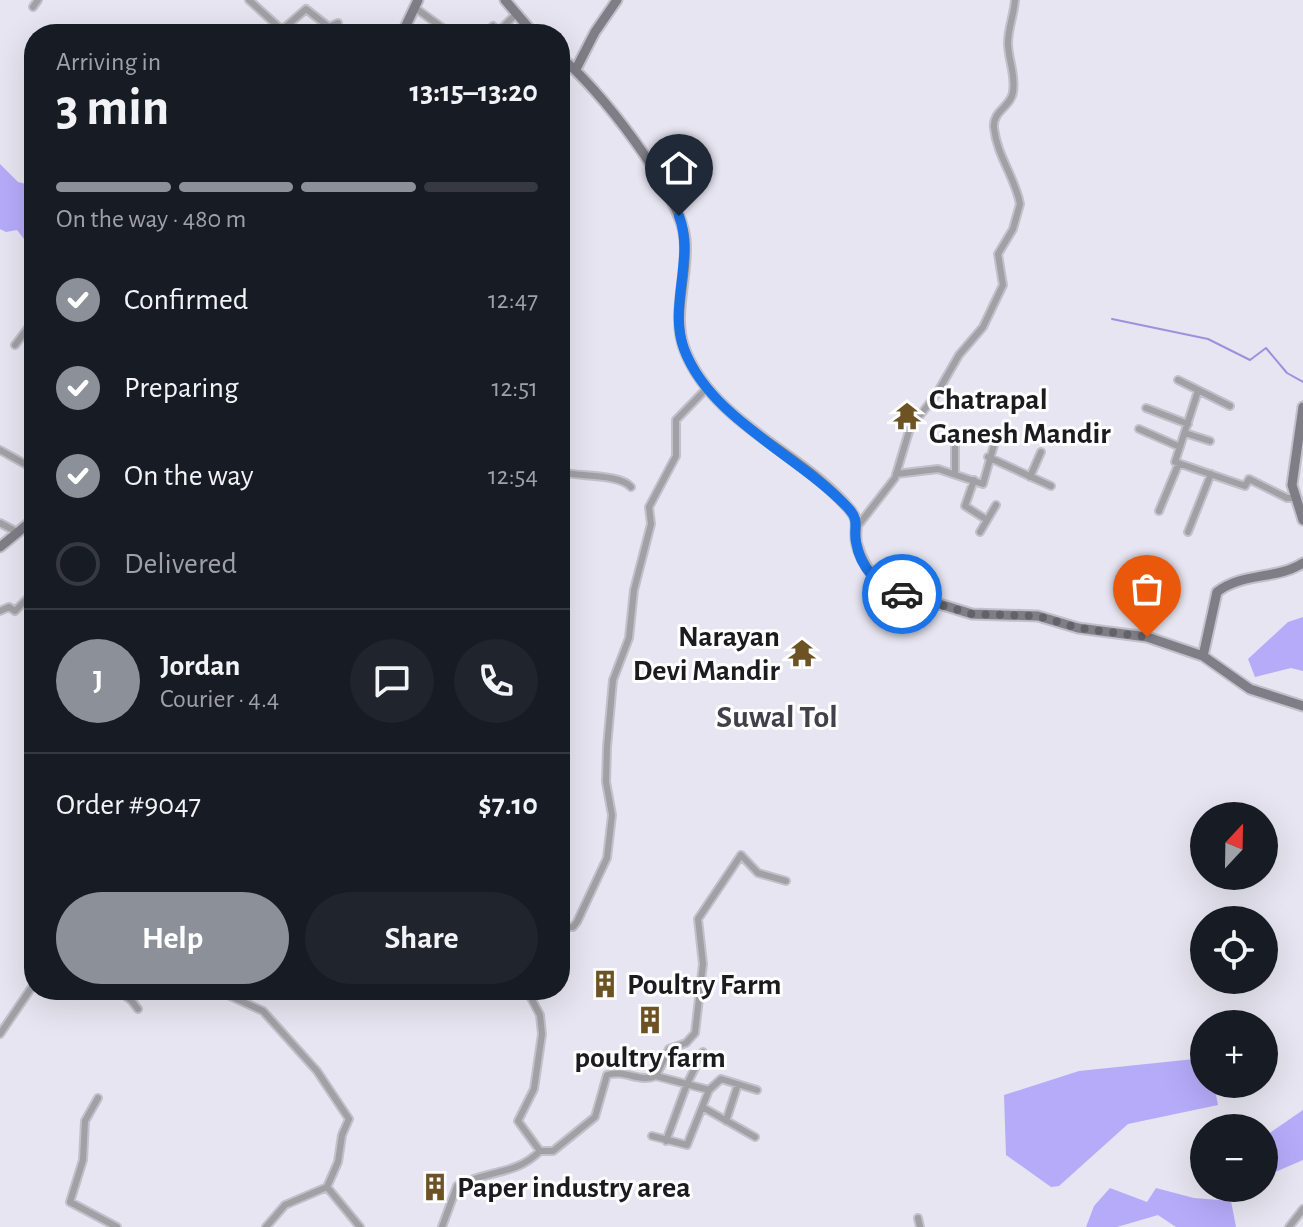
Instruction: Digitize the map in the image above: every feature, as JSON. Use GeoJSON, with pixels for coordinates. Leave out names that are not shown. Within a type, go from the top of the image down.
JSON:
{"type":"FeatureCollection","features":[{"type":"Feature","properties":{"kind":"main road"},"geometry":{"type":"LineString","coordinates":[[505,0],[525,24]]}},
{"type":"Feature","properties":{"kind":"main road"},"geometry":{"type":"LineString","coordinates":[[576,69],[595,32],[617,0]]}},
{"type":"Feature","properties":{"kind":"main road"},"geometry":{"type":"LineString","coordinates":[[407,24],[416,4]]}},
{"type":"Feature","properties":{"kind":"main road"},"geometry":{"type":"LineString","coordinates":[[570,64],[626,132],[679,216],[686,243],[680,334],[687,358],[708,387],[756,434],[830,490],[852,511],[857,527],[856,542],[873,577],[890,590],[972,614],[1038,616],[1087,629],[1135,633],[1203,656],[1250,689],[1303,706]]}},
{"type":"Feature","properties":{"kind":"main road"},"geometry":{"type":"LineString","coordinates":[[1303,407],[1293,462],[1295,498],[1303,520]]}},
{"type":"Feature","properties":{"kind":"main road"},"geometry":{"type":"LineString","coordinates":[[0,547],[24,527]]}},
{"type":"Feature","properties":{"kind":"main road"},"geometry":{"type":"LineString","coordinates":[[1203,656],[1217,592],[1240,580],[1281,573],[1303,563]]}},
{"type":"Feature","properties":{"kind":"street"},"geometry":{"type":"LineString","coordinates":[[33,7],[38,0]]}},
{"type":"Feature","properties":{"kind":"street"},"geometry":{"type":"LineString","coordinates":[[249,0],[272,24]]}},
{"type":"Feature","properties":{"kind":"street"},"geometry":{"type":"LineString","coordinates":[[857,527],[896,474],[910,428],[936,395],[959,355],[983,327],[1003,285],[998,254],[1013,229],[1020,204],[1001,162],[993,124],[996,115],[1011,103],[1014,89],[1012,61],[1007,48],[1015,0]]}},
{"type":"Feature","properties":{"kind":"street"},"geometry":{"type":"LineString","coordinates":[[416,4],[438,24]]}},
{"type":"Feature","properties":{"kind":"street"},"geometry":{"type":"LineString","coordinates":[[289,24],[306,9],[325,24]]}},
{"type":"Feature","properties":{"kind":"street"},"geometry":{"type":"LineString","coordinates":[[506,24],[516,14]]}},
{"type":"Feature","properties":{"kind":"street"},"geometry":{"type":"LineString","coordinates":[[15,345],[24,333]]}},
{"type":"Feature","properties":{"kind":"street"},"geometry":{"type":"LineString","coordinates":[[1178,380],[1230,406]]}},
{"type":"Feature","properties":{"kind":"street"},"geometry":{"type":"LineString","coordinates":[[570,927],[577,922],[607,858],[612,815],[606,782],[607,747],[613,680],[629,638],[634,590],[651,524],[649,507],[675,463],[676,420],[708,387]]}},
{"type":"Feature","properties":{"kind":"street"},"geometry":{"type":"LineString","coordinates":[[1198,391],[1175,462],[1245,486],[1249,479],[1287,498],[1295,498]]}},
{"type":"Feature","properties":{"kind":"street"},"geometry":{"type":"LineString","coordinates":[[1146,408],[1188,424]]}},
{"type":"Feature","properties":{"kind":"street"},"geometry":{"type":"LineString","coordinates":[[1139,429],[1180,447]]}},
{"type":"Feature","properties":{"kind":"street"},"geometry":{"type":"LineString","coordinates":[[1185,433],[1210,441]]}},
{"type":"Feature","properties":{"kind":"street"},"geometry":{"type":"LineString","coordinates":[[955,442],[955,473]]}},
{"type":"Feature","properties":{"kind":"street"},"geometry":{"type":"LineString","coordinates":[[896,474],[938,469],[983,484],[988,457],[994,445]]}},
{"type":"Feature","properties":{"kind":"street"},"geometry":{"type":"LineString","coordinates":[[0,450],[24,463]]}},
{"type":"Feature","properties":{"kind":"street"},"geometry":{"type":"LineString","coordinates":[[1030,477],[1041,452]]}},
{"type":"Feature","properties":{"kind":"street"},"geometry":{"type":"LineString","coordinates":[[988,457],[1051,486]]}},
{"type":"Feature","properties":{"kind":"street"},"geometry":{"type":"LineString","coordinates":[[1159,511],[1179,463]]}},
{"type":"Feature","properties":{"kind":"street"},"geometry":{"type":"LineString","coordinates":[[570,474],[589,478],[619,477],[631,487]]}},
{"type":"Feature","properties":{"kind":"street"},"geometry":{"type":"LineString","coordinates":[[1188,532],[1211,474]]}},
{"type":"Feature","properties":{"kind":"street"},"geometry":{"type":"LineString","coordinates":[[974,480],[965,506],[987,520]]}},
{"type":"Feature","properties":{"kind":"street"},"geometry":{"type":"LineString","coordinates":[[980,532],[996,505]]}},
{"type":"Feature","properties":{"kind":"street"},"geometry":{"type":"LineString","coordinates":[[0,523],[17,532]]}},
{"type":"Feature","properties":{"kind":"street"},"geometry":{"type":"LineString","coordinates":[[0,611],[9,607],[15,611],[24,602]]}},
{"type":"Feature","properties":{"kind":"street"},"geometry":{"type":"LineString","coordinates":[[656,1076],[669,1049],[686,1043],[695,1033],[703,964],[698,919],[741,855],[758,873],[786,881]]}},
{"type":"Feature","properties":{"kind":"street"},"geometry":{"type":"LineString","coordinates":[[0,1034],[24,999]]}},
{"type":"Feature","properties":{"kind":"street"},"geometry":{"type":"LineString","coordinates":[[131,1000],[138,1009]]}},
{"type":"Feature","properties":{"kind":"street"},"geometry":{"type":"LineString","coordinates":[[239,1000],[263,1011],[317,1071],[348,1115],[340,1156],[327,1187],[293,1200],[279,1210],[266,1227]]}},
{"type":"Feature","properties":{"kind":"street"},"geometry":{"type":"LineString","coordinates":[[532,1000],[540,1015],[542,1034],[534,1089],[518,1121],[540,1151]]}},
{"type":"Feature","properties":{"kind":"street"},"geometry":{"type":"LineString","coordinates":[[666,1141],[687,1084],[703,1052]]}},
{"type":"Feature","properties":{"kind":"street"},"geometry":{"type":"LineString","coordinates":[[442,1227],[457,1186],[485,1173],[525,1166],[540,1151],[553,1151],[595,1117],[607,1075],[613,1072],[648,1079],[656,1076],[709,1090]]}},
{"type":"Feature","properties":{"kind":"street"},"geometry":{"type":"LineString","coordinates":[[652,1136],[687,1145],[709,1090],[721,1079],[757,1090]]}},
{"type":"Feature","properties":{"kind":"street"},"geometry":{"type":"LineString","coordinates":[[726,1121],[738,1084]]}},
{"type":"Feature","properties":{"kind":"street"},"geometry":{"type":"LineString","coordinates":[[98,1098],[85,1121],[83,1160],[70,1202],[117,1227]]}},
{"type":"Feature","properties":{"kind":"street"},"geometry":{"type":"LineString","coordinates":[[704,1108],[755,1137]]}},
{"type":"Feature","properties":{"kind":"street"},"geometry":{"type":"LineString","coordinates":[[327,1187],[360,1227]]}},
{"type":"Feature","properties":{"kind":"street"},"geometry":{"type":"LineString","coordinates":[[1289,1227],[1303,1209]]}},
{"type":"Feature","properties":{"kind":"street"},"geometry":{"type":"LineString","coordinates":[[918,1218],[920,1227]]}},
{"type":"Feature","properties":{"kind":"shaded area"},"geometry":{"type":"Polygon","coordinates":[[[0,164],[18,182],[24,184],[24,239],[17,230],[6,232],[0,229],[0,164]]]}},
{"type":"Feature","properties":{"kind":"shaded area"},"geometry":{"type":"Polygon","coordinates":[[[1303,617],[1303,671],[1291,668],[1255,677],[1248,659],[1288,622],[1303,617]]]}},
{"type":"Feature","properties":{"kind":"shaded area"},"geometry":{"type":"Polygon","coordinates":[[[1190,1059],[1190,1098],[1217,1098],[1218,1105],[1128,1124],[1059,1186],[1051,1187],[1006,1155],[1004,1095],[1079,1071],[1190,1059]]]}},
{"type":"Feature","properties":{"kind":"shaded area"},"geometry":{"type":"Polygon","coordinates":[[[1303,1110],[1303,1160],[1278,1171],[1278,1127],[1303,1110]]]}},
{"type":"Feature","properties":{"kind":"shaded area"},"geometry":{"type":"Polygon","coordinates":[[[1110,1188],[1147,1202],[1156,1188],[1190,1197],[1190,1202],[1231,1202],[1236,1227],[1176,1227],[1158,1215],[1117,1227],[1086,1227],[1094,1206],[1110,1188]]]}},
{"type":"Feature","properties":{"kind":"waterway"},"geometry":{"type":"LineString","coordinates":[[1112,319],[1208,339],[1250,360],[1266,348],[1287,373],[1303,382]]}},
{"type":"Feature","properties":{"kind":"way so far"},"geometry":{"type":"LineString","coordinates":[[902,594],[983,616],[1038,616],[1078,628],[1119,630],[1147,637]]}},
{"type":"Feature","properties":{"kind":"place","name":"Chatrapal Ganesh Mandir"},"geometry":{"type":"Point","coordinates":[907,416]}},
{"type":"Feature","properties":{"kind":"place","name":"Narayan Devi Mandir"},"geometry":{"type":"Point","coordinates":[802,653]}},
{"type":"Feature","properties":{"kind":"place","name":"Poultry Farm"},"geometry":{"type":"Point","coordinates":[605,984]}},
{"type":"Feature","properties":{"kind":"place","name":"poultry farm"},"geometry":{"type":"Point","coordinates":[650,1020]}},
{"type":"Feature","properties":{"kind":"place","name":"Paper industry area"},"geometry":{"type":"Point","coordinates":[435,1187]}},
{"type":"Feature","properties":{"kind":"district","name":"Suwal Tol"},"geometry":{"type":"Point","coordinates":[777,716]}},
{"type":"Feature","properties":{"kind":"route"},"geometry":{"type":"LineString","coordinates":[[679,216],[686,243],[680,334],[687,358],[700,378],[756,434],[796,461],[852,511],[858,522],[856,542],[873,577],[881,586],[902,594]]}}]}
